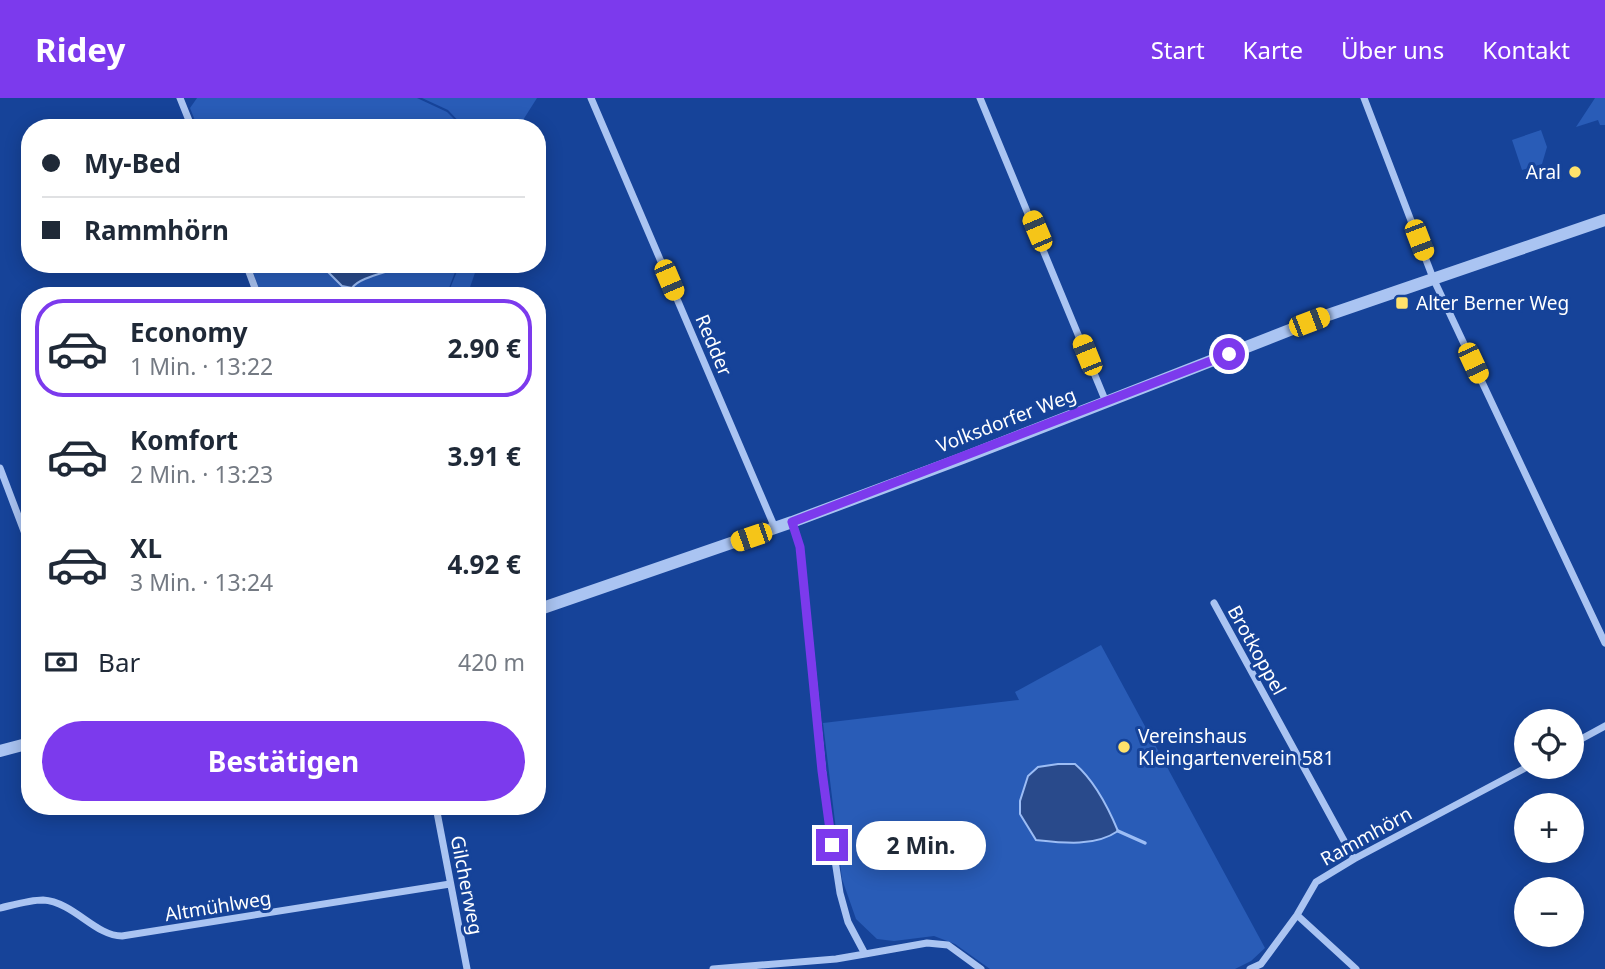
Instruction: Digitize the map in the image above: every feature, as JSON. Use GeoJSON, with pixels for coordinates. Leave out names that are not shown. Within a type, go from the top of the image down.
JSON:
{"type":"FeatureCollection","features":[{"type":"Feature","properties":{"kind":"street"},"geometry":{"type":"LineString","coordinates":[[180,98],[188,119]]}},
{"type":"Feature","properties":{"kind":"street","name":"Redder"},"geometry":{"type":"LineString","coordinates":[[591,98],[775,528]]}},
{"type":"Feature","properties":{"kind":"street"},"geometry":{"type":"LineString","coordinates":[[980,98],[1106,402]]}},
{"type":"Feature","properties":{"kind":"street"},"geometry":{"type":"LineString","coordinates":[[1364,98],[1433,278],[1605,643]]}},
{"type":"Feature","properties":{"kind":"street","name":"Volksdorfer Weg"},"geometry":{"type":"LineString","coordinates":[[546,607],[792,522],[1328,315],[1605,220]]}},
{"type":"Feature","properties":{"kind":"street"},"geometry":{"type":"LineString","coordinates":[[0,468],[21,523]]}},
{"type":"Feature","properties":{"kind":"street"},"geometry":{"type":"LineString","coordinates":[[792,522],[800,547],[825,795],[840,893],[848,922],[865,954]]}},
{"type":"Feature","properties":{"kind":"street","name":"Brotkoppel"},"geometry":{"type":"LineString","coordinates":[[1214,603],[1354,859]]}},
{"type":"Feature","properties":{"kind":"street"},"geometry":{"type":"LineString","coordinates":[[1584,737],[1605,726]]}},
{"type":"Feature","properties":{"kind":"street"},"geometry":{"type":"LineString","coordinates":[[0,751],[21,745]]}},
{"type":"Feature","properties":{"kind":"street","name":"Rammhörn"},"geometry":{"type":"LineString","coordinates":[[1250,969],[1261,964],[1297,915],[1316,882],[1514,774]]}},
{"type":"Feature","properties":{"kind":"street","name":"Gilcherweg"},"geometry":{"type":"LineString","coordinates":[[437,815],[467,969]]}},
{"type":"Feature","properties":{"kind":"street","name":"Altmühlweg"},"geometry":{"type":"LineString","coordinates":[[0,908],[43,900],[66,906],[112,936],[121,936],[450,884]]}},
{"type":"Feature","properties":{"kind":"street"},"geometry":{"type":"LineString","coordinates":[[1297,915],[1356,969]]}},
{"type":"Feature","properties":{"kind":"street"},"geometry":{"type":"LineString","coordinates":[[713,969],[836,959],[927,943],[948,945],[981,969]]}},
{"type":"Feature","properties":{"kind":"shaded area"},"geometry":{"type":"Polygon","coordinates":[[[197,98],[417,98],[447,112],[454,119],[194,119],[190,108],[197,98]]]}},
{"type":"Feature","properties":{"kind":"shaded area"},"geometry":{"type":"Polygon","coordinates":[[[422,98],[537,98],[524,119],[456,119],[448,110],[422,98]]]}},
{"type":"Feature","properties":{"kind":"shaded area"},"geometry":{"type":"Polygon","coordinates":[[[1595,98],[1605,98],[1605,125],[1600,125],[1598,120],[1576,127],[1595,98]]]}},
{"type":"Feature","properties":{"kind":"shaded area"},"geometry":{"type":"Polygon","coordinates":[[[1541,130],[1547,147],[1542,164],[1522,170],[1512,140],[1541,130]]]}},
{"type":"Feature","properties":{"kind":"shaded area"},"geometry":{"type":"Polygon","coordinates":[[[253,273],[336,273],[357,281],[385,273],[455,273],[449,287],[259,287],[253,273]]]}},
{"type":"Feature","properties":{"kind":"shaded area"},"geometry":{"type":"Polygon","coordinates":[[[329,273],[382,273],[362,280],[353,287],[342,286],[329,273]]]}},
{"type":"Feature","properties":{"kind":"shaded area"},"geometry":{"type":"Polygon","coordinates":[[[456,273],[475,273],[470,287],[451,287],[456,273]]]}},
{"type":"Feature","properties":{"kind":"shaded area"},"geometry":{"type":"Polygon","coordinates":[[[1101,645],[1265,948],[1251,961],[1235,969],[990,969],[955,944],[934,936],[894,941],[877,939],[856,919],[842,879],[823,723],[1019,700],[1015,692],[1101,645]]]}},
{"type":"Feature","properties":{"kind":"shaded area"},"geometry":{"type":"Polygon","coordinates":[[[1075,764],[1089,778],[1118,831],[1089,842],[1036,840],[1020,814],[1020,801],[1028,776],[1038,767],[1075,764]]]}},
{"type":"Feature","properties":{"kind":"waterway"},"geometry":{"type":"LineString","coordinates":[[1118,831],[1145,843]]}},
{"type":"Feature","properties":{"kind":"place","name":"Aral"},"geometry":{"type":"Point","coordinates":[1575,172]}},
{"type":"Feature","properties":{"kind":"place","name":"Alter Berner Weg"},"geometry":{"type":"Point","coordinates":[1402,303]}},
{"type":"Feature","properties":{"kind":"place","name":"Vereinshaus Kleingartenverein 581"},"geometry":{"type":"Point","coordinates":[1124,747]}},
{"type":"Feature","properties":{"kind":"route"},"geometry":{"type":"LineString","coordinates":[[832,845],[800,547],[792,522],[1229,354]]}}]}
